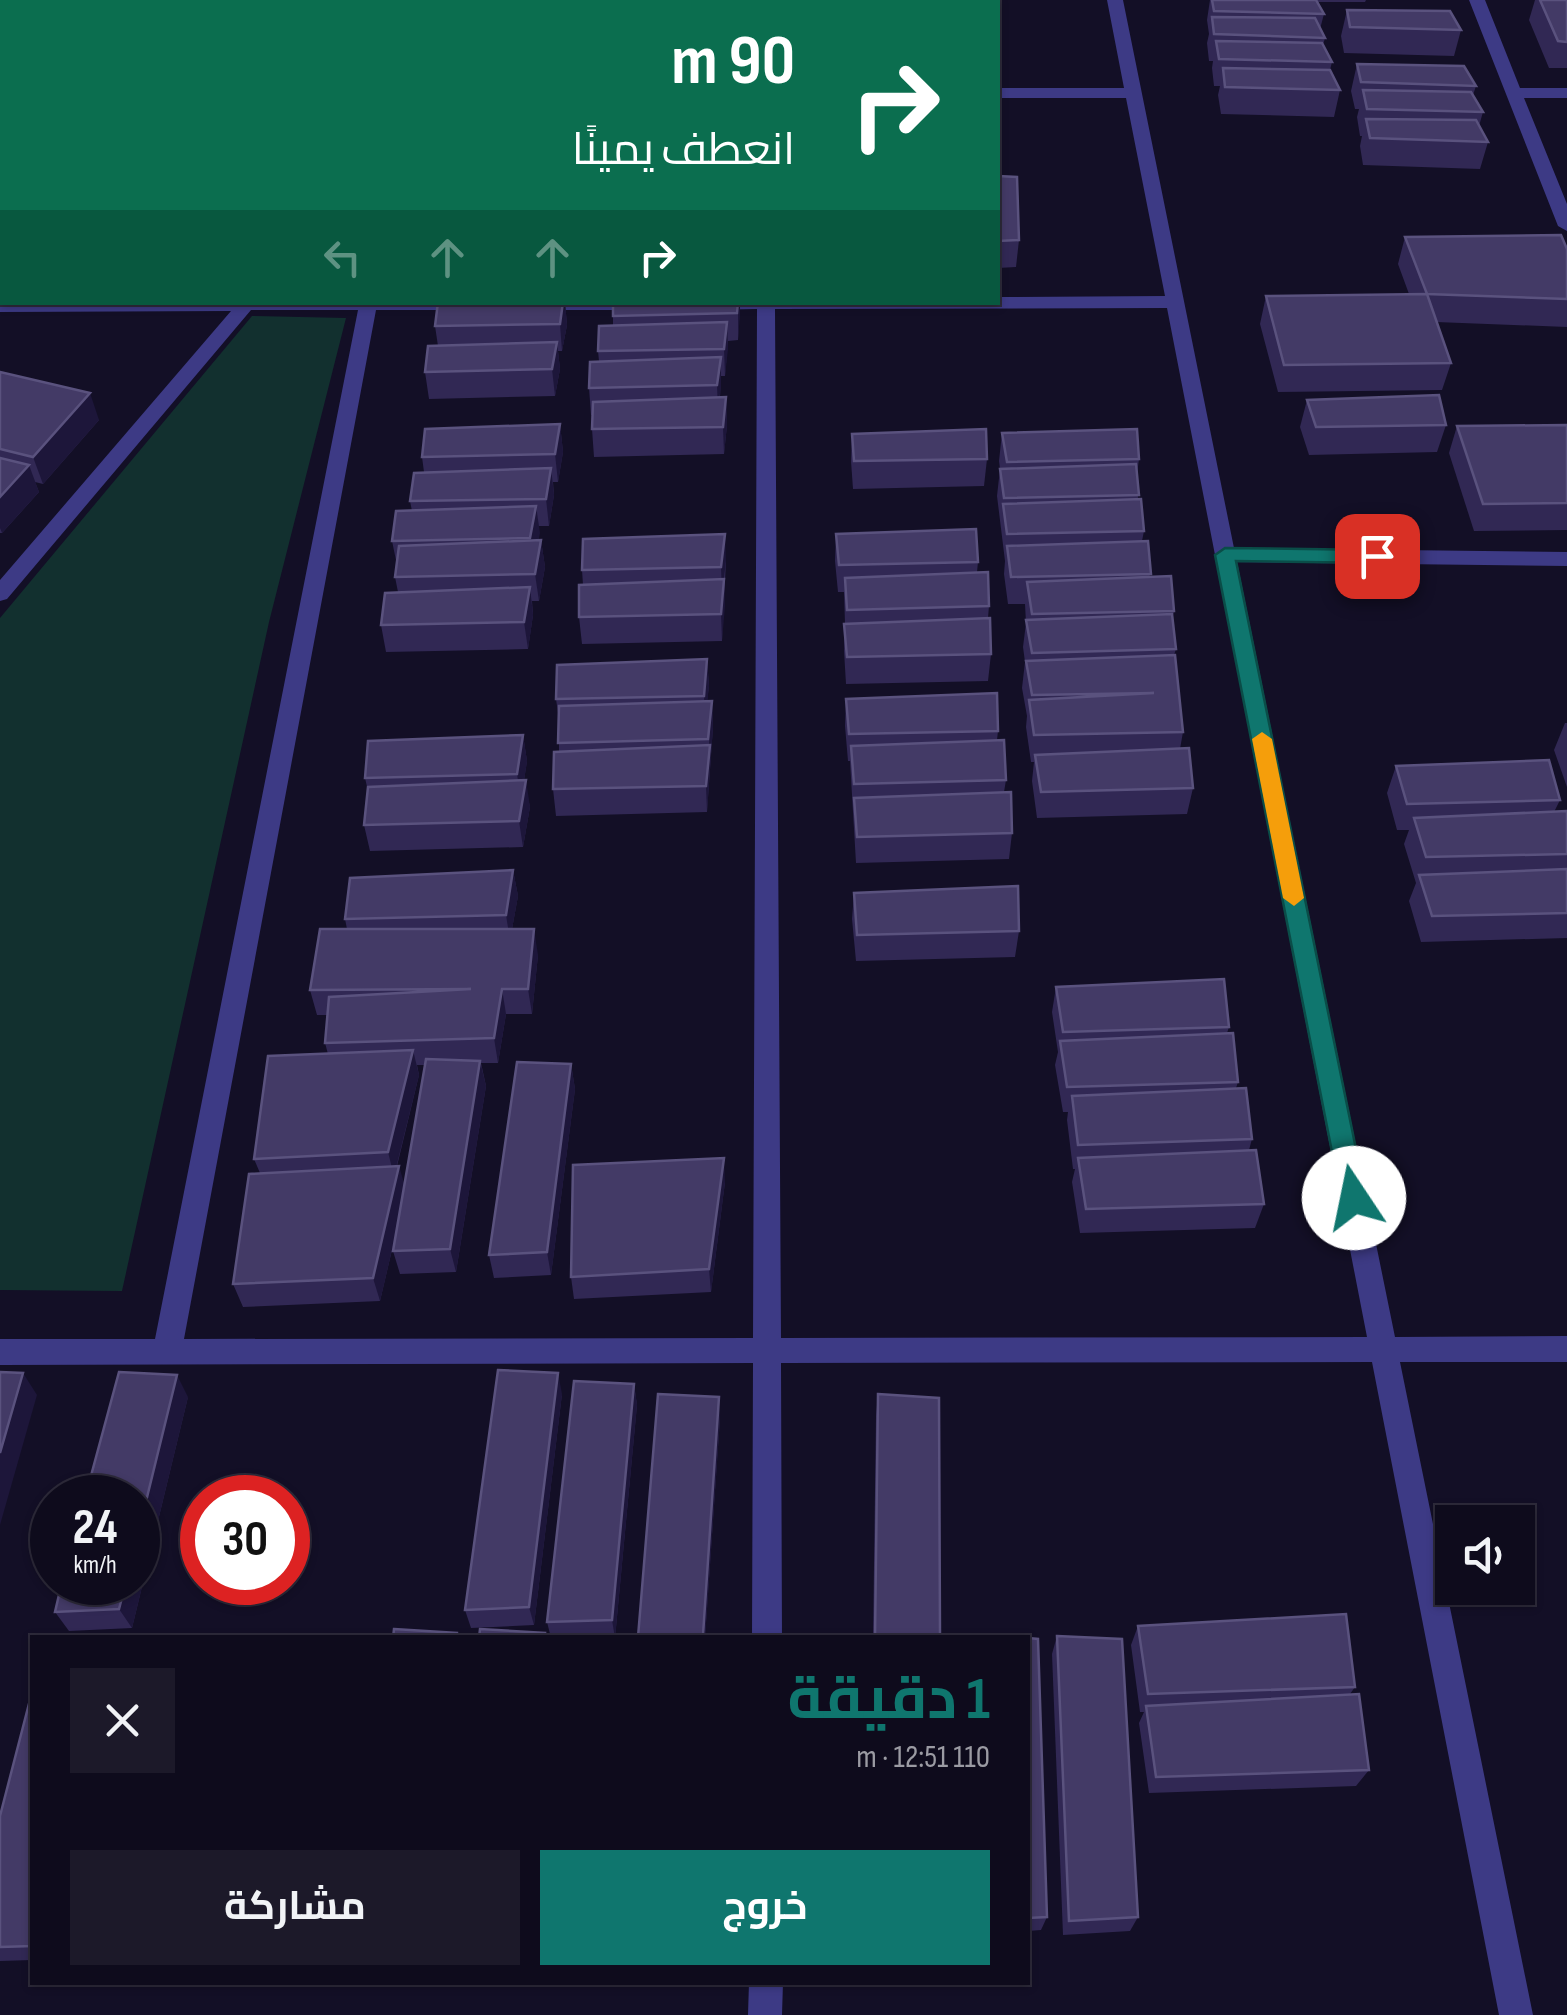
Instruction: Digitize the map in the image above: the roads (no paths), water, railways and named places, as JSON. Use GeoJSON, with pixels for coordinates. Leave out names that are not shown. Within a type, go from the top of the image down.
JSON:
{"type":"FeatureCollection","features":[{"type":"Feature","properties":{"kind":"street"},"geometry":{"type":"LineString","coordinates":[[1114,0],[1516,2015]]}},
{"type":"Feature","properties":{"kind":"street"},"geometry":{"type":"LineString","coordinates":[[1477,0],[1567,226]]}},
{"type":"Feature","properties":{"kind":"street"},"geometry":{"type":"LineString","coordinates":[[1514,92],[1567,93]]}},
{"type":"Feature","properties":{"kind":"street"},"geometry":{"type":"LineString","coordinates":[[1000,93],[1133,93]]}},
{"type":"Feature","properties":{"kind":"street"},"geometry":{"type":"LineString","coordinates":[[1000,303],[1175,302]]}},
{"type":"Feature","properties":{"kind":"street"},"geometry":{"type":"LineString","coordinates":[[0,594],[246,305]]}},
{"type":"Feature","properties":{"kind":"street"},"geometry":{"type":"LineString","coordinates":[[0,306],[368,305],[168,1352]]}},
{"type":"Feature","properties":{"kind":"street"},"geometry":{"type":"LineString","coordinates":[[766,305],[767,1635]]}},
{"type":"Feature","properties":{"kind":"street"},"geometry":{"type":"LineString","coordinates":[[1225,555],[1567,558]]}},
{"type":"Feature","properties":{"kind":"street"},"geometry":{"type":"LineString","coordinates":[[0,1352],[1567,1348]]}},
{"type":"Feature","properties":{"kind":"street"},"geometry":{"type":"LineString","coordinates":[[766,1985],[766,2015]]}}]}
